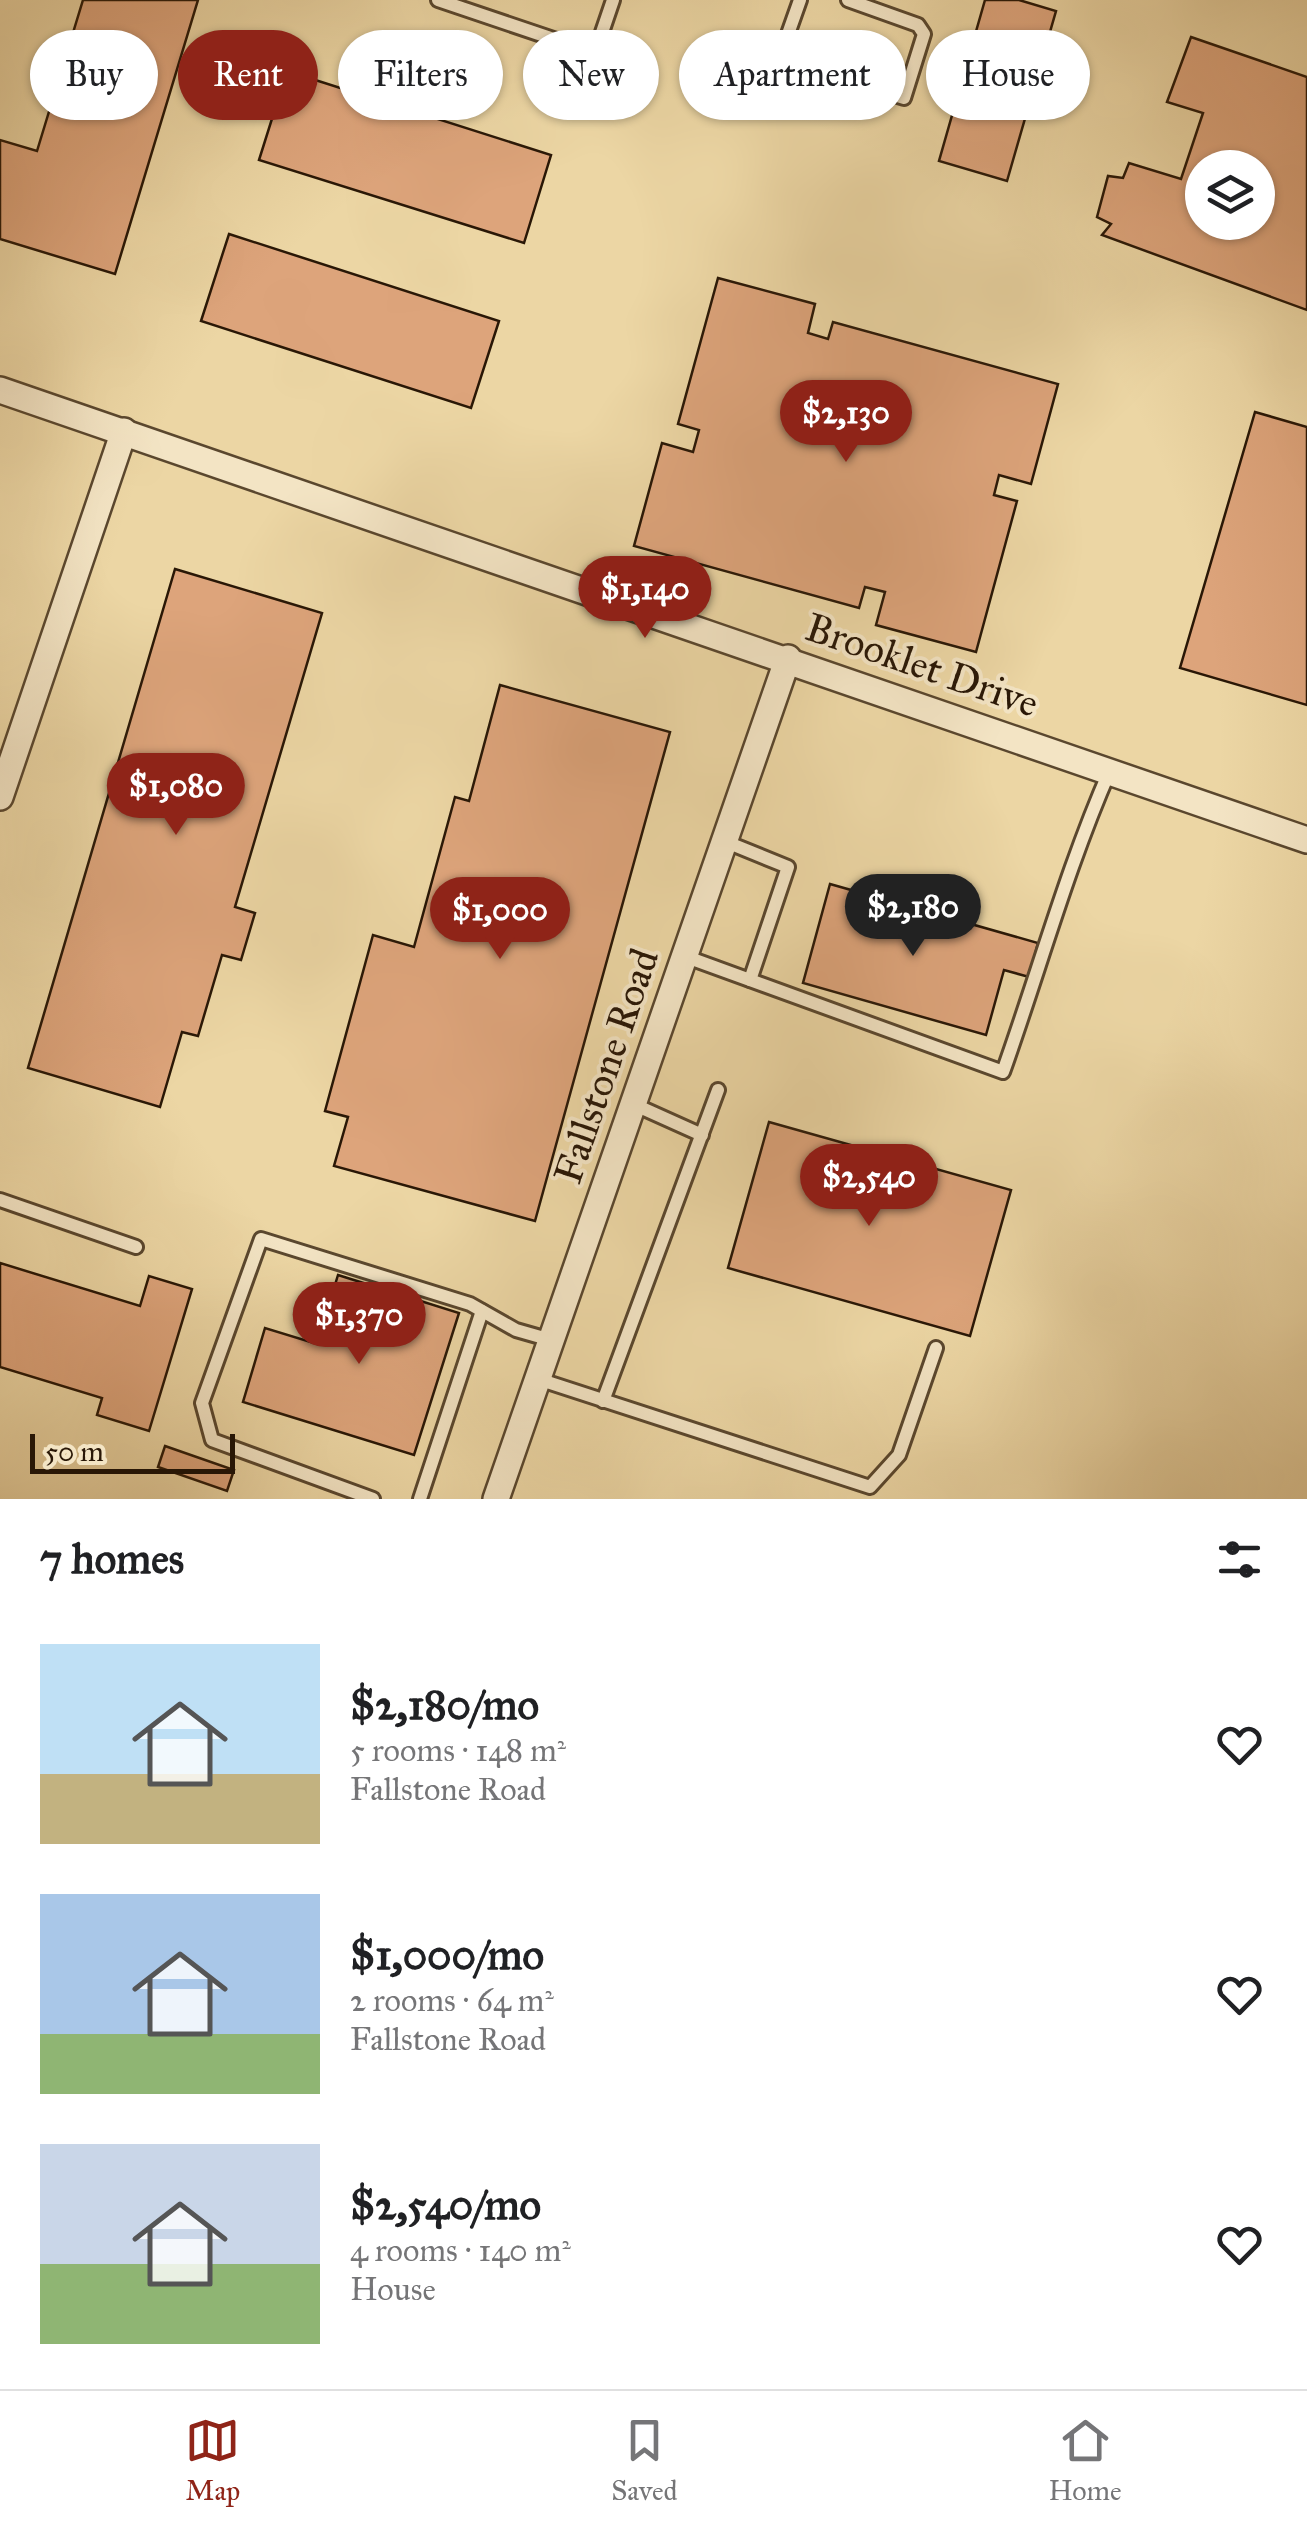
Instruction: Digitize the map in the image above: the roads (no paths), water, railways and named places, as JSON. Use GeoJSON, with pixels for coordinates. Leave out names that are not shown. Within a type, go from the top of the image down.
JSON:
{"type":"FeatureCollection","features":[{"type":"Feature","properties":{"kind":"street","name":"Brooklet Drive"},"geometry":{"type":"LineString","coordinates":[[0,390],[558,584],[788,658],[1307,840]]}},
{"type":"Feature","properties":{"kind":"street"},"geometry":{"type":"LineString","coordinates":[[0,796],[124,431]]}},
{"type":"Feature","properties":{"kind":"street","name":"Fallstone Road"},"geometry":{"type":"LineString","coordinates":[[496,1499],[788,658]]}},
{"type":"Feature","properties":{"kind":"lane"},"geometry":{"type":"LineString","coordinates":[[438,0],[595,54],[613,0]]}},
{"type":"Feature","properties":{"kind":"lane"},"geometry":{"type":"LineString","coordinates":[[800,0],[782,51],[785,62],[904,98],[924,34],[918,25],[848,0]]}},
{"type":"Feature","properties":{"kind":"lane"},"geometry":{"type":"LineString","coordinates":[[684,956],[1003,1072],[1052,936],[1079,842],[1110,770]]}},
{"type":"Feature","properties":{"kind":"lane"},"geometry":{"type":"LineString","coordinates":[[724,841],[788,867],[750,980]]}},
{"type":"Feature","properties":{"kind":"lane"},"geometry":{"type":"LineString","coordinates":[[603,1401],[718,1090]]}},
{"type":"Feature","properties":{"kind":"lane"},"geometry":{"type":"LineString","coordinates":[[633,1104],[702,1134]]}},
{"type":"Feature","properties":{"kind":"lane"},"geometry":{"type":"LineString","coordinates":[[0,1200],[136,1248]]}},
{"type":"Feature","properties":{"kind":"lane"},"geometry":{"type":"LineString","coordinates":[[373,1499],[212,1440],[202,1403],[261,1239],[482,1311],[516,1330],[551,1340]]}},
{"type":"Feature","properties":{"kind":"lane"},"geometry":{"type":"LineString","coordinates":[[420,1499],[482,1311]]}},
{"type":"Feature","properties":{"kind":"lane"},"geometry":{"type":"LineString","coordinates":[[538,1378],[870,1487],[899,1455],[936,1348]]}}]}
